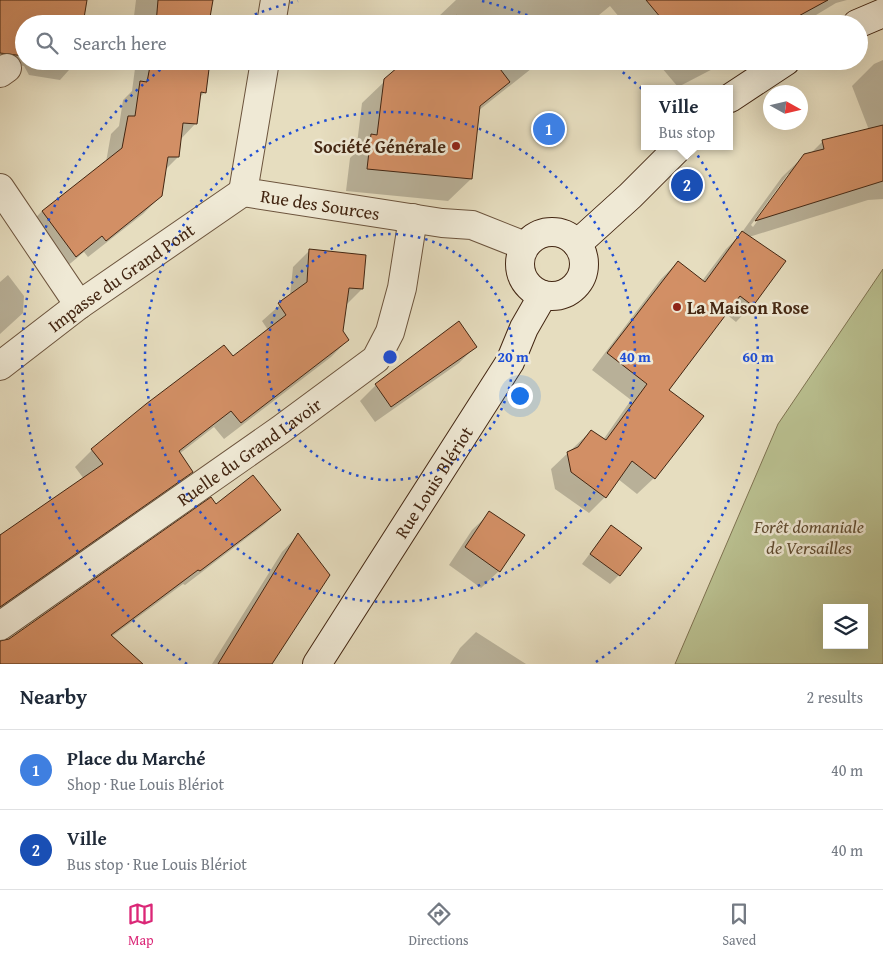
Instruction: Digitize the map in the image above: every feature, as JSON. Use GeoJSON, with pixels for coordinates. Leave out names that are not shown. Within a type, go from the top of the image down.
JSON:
{"type":"FeatureCollection","features":[{"type":"Feature","properties":{"kind":"street"},"geometry":{"type":"LineString","coordinates":[[272,15],[275,0]]}},
{"type":"Feature","properties":{"kind":"street"},"geometry":{"type":"LineString","coordinates":[[868,19],[883,13]]}},
{"type":"Feature","properties":{"kind":"street","name":"Rue des Sources"},"geometry":{"type":"LineString","coordinates":[[264,70],[244,192],[472,225],[525,246]]}},
{"type":"Feature","properties":{"kind":"street"},"geometry":{"type":"LineString","coordinates":[[733,96],[772,70]]}},
{"type":"Feature","properties":{"kind":"street"},"geometry":{"type":"LineString","coordinates":[[577,244],[630,196],[676,150]]}},
{"type":"Feature","properties":{"kind":"street"},"geometry":{"type":"LineString","coordinates":[[0,188],[79,305]]}},
{"type":"Feature","properties":{"kind":"street","name":"Impasse du Grand Pont"},"geometry":{"type":"LineString","coordinates":[[0,366],[79,305],[244,192]]}},
{"type":"Feature","properties":{"kind":"street","name":"Ruelle du Grand Lavoir"},"geometry":{"type":"LineString","coordinates":[[0,626],[280,430],[376,359],[390,332],[402,288],[414,218]]}},
{"type":"Feature","properties":{"kind":"street"},"geometry":{"type":"LineString","coordinates":[[544,233],[556,233],[567,236],[577,244],[583,254],[584,267],[581,278],[574,288],[563,295],[542,296],[530,288],[523,279],[521,262],[525,246],[544,233]]}},
{"type":"Feature","properties":{"kind":"street","name":"Rue Louis Blériot"},"geometry":{"type":"LineString","coordinates":[[317,664],[510,362],[524,328],[542,296]]}},
{"type":"Feature","properties":{"kind":"green space","name":"Forêt domaniale de Versailles"},"geometry":{"type":"Polygon","coordinates":[[[883,269],[883,664],[675,664],[778,424],[883,269]]]}},
{"type":"Feature","properties":{"kind":"building"},"geometry":{"type":"Polygon","coordinates":[[[0,0],[87,0],[84,15],[15,15],[15,55],[0,53],[0,0]]]}},
{"type":"Feature","properties":{"kind":"building"},"geometry":{"type":"Polygon","coordinates":[[[158,0],[213,0],[210,15],[157,15],[158,0]]]}},
{"type":"Feature","properties":{"kind":"building"},"geometry":{"type":"Polygon","coordinates":[[[646,0],[828,0],[800,15],[658,15],[646,0]]]}},
{"type":"Feature","properties":{"kind":"building"},"geometry":{"type":"Polygon","coordinates":[[[149,70],[209,70],[206,93],[201,92],[197,124],[183,123],[179,157],[168,157],[162,196],[106,241],[102,236],[76,257],[42,211],[122,148],[128,116],[135,116],[140,81],[147,82],[149,70]]]}},
{"type":"Feature","properties":{"kind":"building"},"geometry":{"type":"Polygon","coordinates":[[[394,70],[501,70],[510,82],[480,106],[472,179],[367,169],[371,134],[377,135],[384,79],[394,70]]]}},
{"type":"Feature","properties":{"kind":"building"},"geometry":{"type":"Polygon","coordinates":[[[883,125],[883,181],[755,221],[804,154],[824,149],[822,140],[883,125]]]}},
{"type":"Feature","properties":{"kind":"building"},"geometry":{"type":"Polygon","coordinates":[[[742,231],[786,261],[753,306],[740,296],[669,390],[704,416],[655,479],[632,461],[606,498],[571,472],[567,452],[578,447],[591,430],[606,440],[647,384],[607,353],[678,261],[705,282],[742,231]]]}},
{"type":"Feature","properties":{"kind":"building"},"geometry":{"type":"Polygon","coordinates":[[[309,249],[366,255],[363,289],[349,288],[343,331],[349,340],[241,423],[231,411],[179,451],[193,472],[0,607],[0,535],[103,464],[91,449],[146,404],[224,345],[233,356],[286,315],[278,303],[307,282],[309,249]]]}},
{"type":"Feature","properties":{"kind":"building"},"geometry":{"type":"Polygon","coordinates":[[[459,321],[477,347],[391,407],[375,384],[459,321]]]}},
{"type":"Feature","properties":{"kind":"building"},"geometry":{"type":"Polygon","coordinates":[[[253,475],[281,510],[111,635],[143,664],[0,664],[0,641],[9,639],[211,497],[216,504],[253,475]]]}},
{"type":"Feature","properties":{"kind":"building"},"geometry":{"type":"Polygon","coordinates":[[[489,511],[525,535],[500,572],[465,547],[489,511]]]}},
{"type":"Feature","properties":{"kind":"building"},"geometry":{"type":"Polygon","coordinates":[[[611,525],[642,548],[620,576],[590,554],[611,525]]]}},
{"type":"Feature","properties":{"kind":"building"},"geometry":{"type":"Polygon","coordinates":[[[298,533],[330,575],[272,664],[218,664],[298,533]]]}},
{"type":"Feature","properties":{"kind":"place","name":"Place du Marché"},"geometry":{"type":"Point","coordinates":[549,129]}},
{"type":"Feature","properties":{"kind":"place","name":"Société Générale"},"geometry":{"type":"Point","coordinates":[456,146]}},
{"type":"Feature","properties":{"kind":"place","name":"Ville"},"geometry":{"type":"Point","coordinates":[687,185]}},
{"type":"Feature","properties":{"kind":"place","name":"La Maison Rose"},"geometry":{"type":"Point","coordinates":[677,307]}}]}
